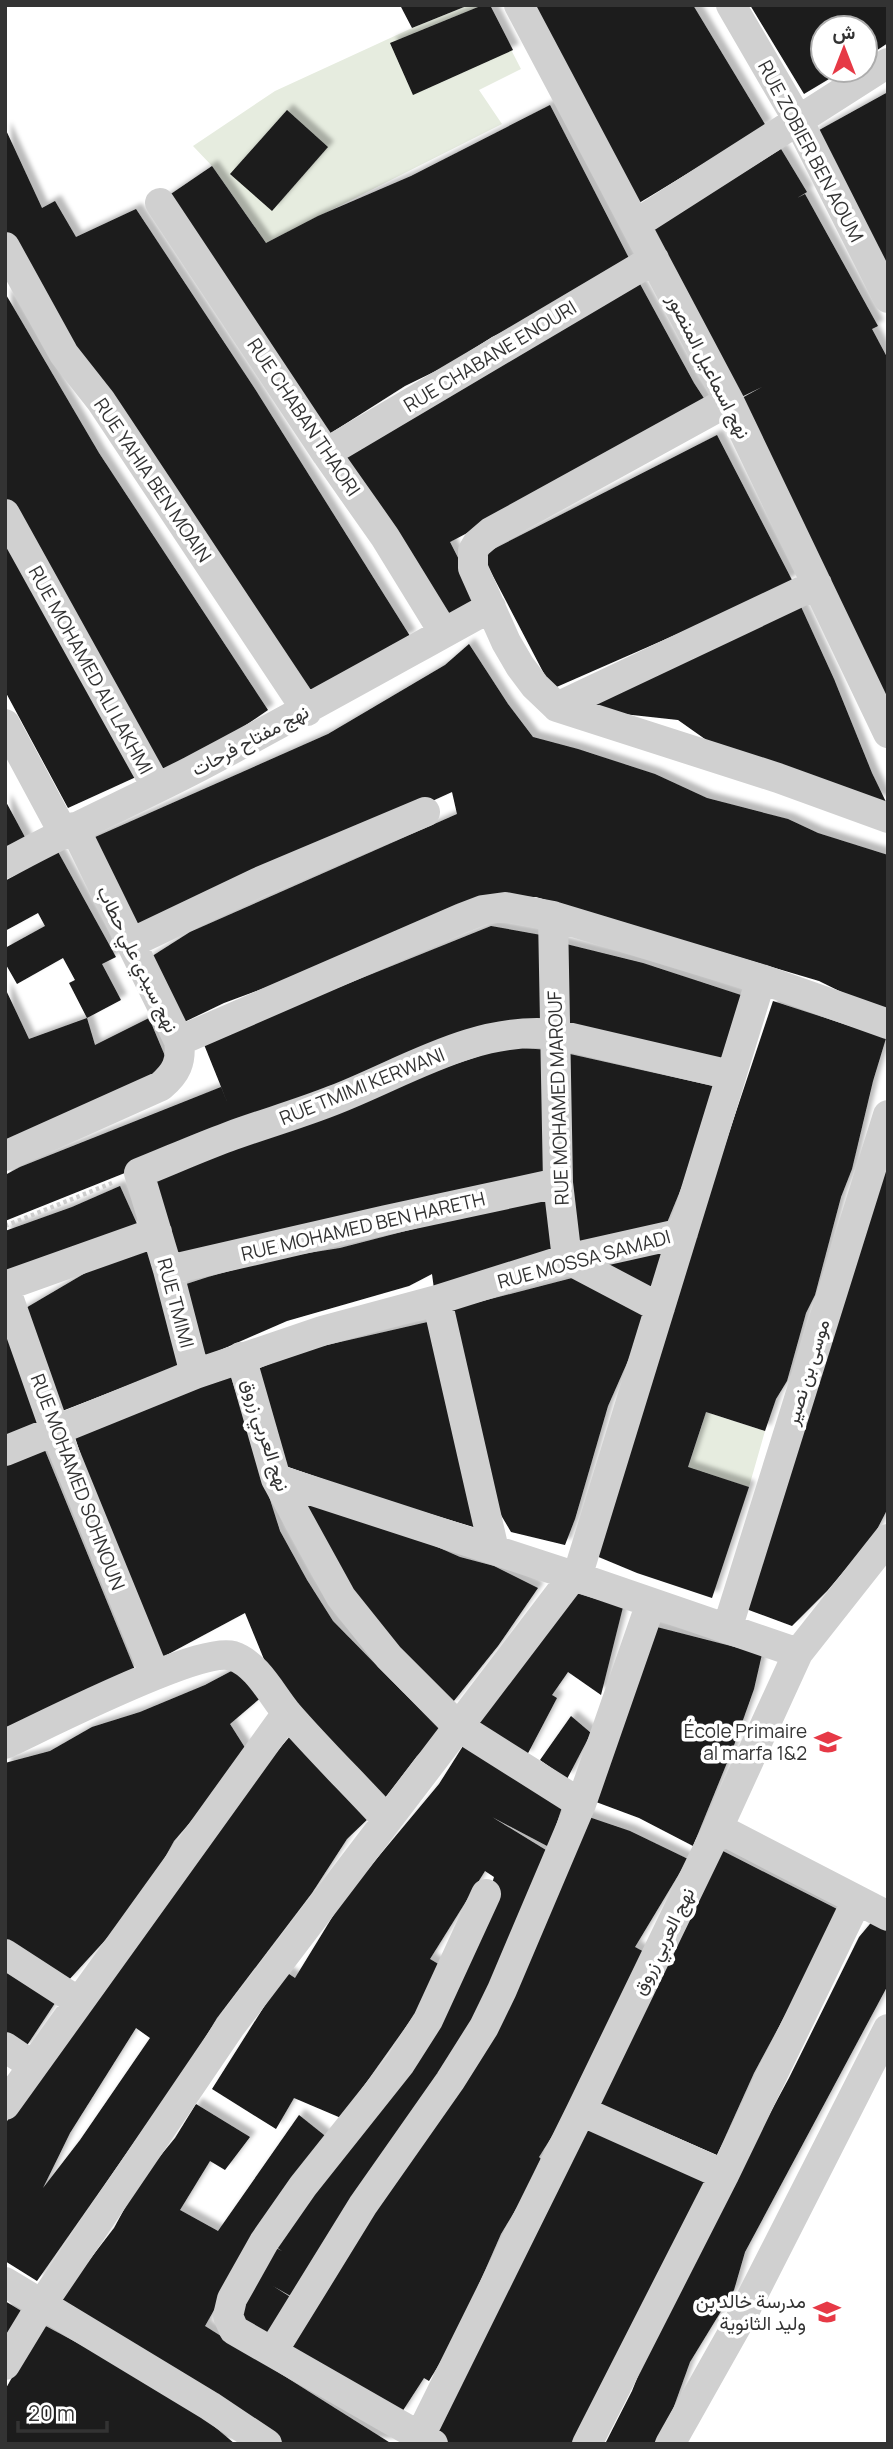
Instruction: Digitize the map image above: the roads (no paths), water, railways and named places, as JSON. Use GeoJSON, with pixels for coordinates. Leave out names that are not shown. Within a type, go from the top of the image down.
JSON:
{"type":"FeatureCollection","features":[{"type":"Feature","properties":{"kind":"street","name":"نهج اسماعيل المنصور"},"geometry":{"type":"LineString","coordinates":[[519,5],[729,401],[888,733]]}},
{"type":"Feature","properties":{"kind":"street","name":"RUE ZOBIER BEN AOUM"},"geometry":{"type":"LineString","coordinates":[[731,5],[799,122],[888,298]]}},
{"type":"Feature","properties":{"kind":"street"},"geometry":{"type":"LineString","coordinates":[[636,224],[888,63]]}},
{"type":"Feature","properties":{"kind":"street","name":"RUE CHABAN THAORI"},"geometry":{"type":"LineString","coordinates":[[160,203],[385,537],[444,633]]}},
{"type":"Feature","properties":{"kind":"street","name":"RUE YAHIA BEN MOAIN"},"geometry":{"type":"LineString","coordinates":[[5,247],[64,354],[101,401],[307,711]]}},
{"type":"Feature","properties":{"kind":"street","name":"RUE CHABANE ENOURI"},"geometry":{"type":"LineString","coordinates":[[326,453],[654,259]]}},
{"type":"Feature","properties":{"kind":"street"},"geometry":{"type":"LineString","coordinates":[[729,401],[484,537],[473,551],[473,568],[506,642],[520,666],[535,686],[557,707],[778,778],[888,818]]}},
{"type":"Feature","properties":{"kind":"street","name":"RUE MOHAMED ALI LAKHMI"},"geometry":{"type":"LineString","coordinates":[[5,514],[157,788]]}},
{"type":"Feature","properties":{"kind":"street"},"geometry":{"type":"LineString","coordinates":[[557,707],[817,584]]}},
{"type":"Feature","properties":{"kind":"street","name":"نهج مفتاح فرحات"},"geometry":{"type":"LineString","coordinates":[[5,864],[69,829],[157,788],[307,711],[491,607]]}},
{"type":"Feature","properties":{"kind":"street","name":"نهج سيدي علي حطاب"},"geometry":{"type":"LineString","coordinates":[[5,724],[69,829],[131,943],[179,1041],[181,1054],[173,1075],[161,1086],[5,1156]]}},
{"type":"Feature","properties":{"kind":"street"},"geometry":{"type":"LineString","coordinates":[[131,943],[259,882],[425,812]]}},
{"type":"Feature","properties":{"kind":"street"},"geometry":{"type":"LineString","coordinates":[[179,1041],[483,910],[505,907],[553,916],[761,979],[888,1024]]}},
{"type":"Feature","properties":{"kind":"street","name":"RUE MOHAMED MAROUF"},"geometry":{"type":"LineString","coordinates":[[553,916],[558,1183],[567,1259]]}},
{"type":"Feature","properties":{"kind":"street"},"geometry":{"type":"LineString","coordinates":[[683,1233],[761,979]]}},
{"type":"Feature","properties":{"kind":"street","name":"RUE TMIMI KERWANI"},"geometry":{"type":"LineString","coordinates":[[139,1172],[333,1100],[481,1039],[531,1032],[555,1034],[731,1075]]}},
{"type":"Feature","properties":{"kind":"street","name":"موسى بن نصير"},"geometry":{"type":"LineString","coordinates":[[727,1629],[888,1115]]}},
{"type":"Feature","properties":{"kind":"street","name":"RUE TMIMI"},"geometry":{"type":"LineString","coordinates":[[139,1172],[195,1374]]}},
{"type":"Feature","properties":{"kind":"street","name":"RUE MOHAMED BEN HARETH"},"geometry":{"type":"LineString","coordinates":[[168,1270],[558,1183]]}},
{"type":"Feature","properties":{"kind":"street"},"geometry":{"type":"LineString","coordinates":[[5,1287],[157,1232]]}},
{"type":"Feature","properties":{"kind":"street","name":"RUE MOSSA SAMADI"},"geometry":{"type":"LineString","coordinates":[[5,1451],[241,1357],[567,1259],[683,1233],[575,1577]]}},
{"type":"Feature","properties":{"kind":"street"},"geometry":{"type":"LineString","coordinates":[[567,1259],[660,1308]]}},
{"type":"Feature","properties":{"kind":"street","name":"RUE MOHAMED SOHNOUN"},"geometry":{"type":"LineString","coordinates":[[5,1287],[55,1430],[155,1675]]}},
{"type":"Feature","properties":{"kind":"street"},"geometry":{"type":"LineString","coordinates":[[437,1300],[494,1550]]}},
{"type":"Feature","properties":{"kind":"street","name":"نهج العربي زروق"},"geometry":{"type":"LineString","coordinates":[[241,1357],[275,1479],[341,1597],[389,1657],[459,1727],[581,1804]]}},
{"type":"Feature","properties":{"kind":"street"},"geometry":{"type":"LineString","coordinates":[[275,1479],[575,1577],[798,1654],[888,1539]]}},
{"type":"Feature","properties":{"kind":"street"},"geometry":{"type":"LineString","coordinates":[[5,2365],[43,2304],[230,2027],[575,1577]]}},
{"type":"Feature","properties":{"kind":"street"},"geometry":{"type":"LineString","coordinates":[[273,2351],[363,2205],[450,2081],[484,2027],[581,1804],[651,1603]]}},
{"type":"Feature","properties":{"kind":"street","name":"نهج العربي زروق"},"geometry":{"type":"LineString","coordinates":[[427,2440],[798,1654]]}},
{"type":"Feature","properties":{"kind":"street"},"geometry":{"type":"LineString","coordinates":[[5,1744],[155,1675],[209,1656],[233,1656],[253,1669],[287,1713],[387,1819]]}},
{"type":"Feature","properties":{"kind":"street"},"geometry":{"type":"LineString","coordinates":[[5,2105],[287,1713]]}},
{"type":"Feature","properties":{"kind":"street"},"geometry":{"type":"LineString","coordinates":[[718,1828],[888,1916]]}},
{"type":"Feature","properties":{"kind":"street"},"geometry":{"type":"LineString","coordinates":[[427,2440],[234,2330],[228,2316],[232,2299],[264,2242],[303,2186],[400,2064],[428,2021],[486,1894]]}},
{"type":"Feature","properties":{"kind":"street"},"geometry":{"type":"LineString","coordinates":[[587,2444],[724,2175],[857,1900]]}},
{"type":"Feature","properties":{"kind":"street"},"geometry":{"type":"LineString","coordinates":[[5,1954],[79,2002]]}},
{"type":"Feature","properties":{"kind":"street"},"geometry":{"type":"LineString","coordinates":[[670,2444],[741,2318],[888,2029]]}},
{"type":"Feature","properties":{"kind":"street"},"geometry":{"type":"LineString","coordinates":[[5,2047],[33,2066]]}},
{"type":"Feature","properties":{"kind":"street"},"geometry":{"type":"LineString","coordinates":[[581,2111],[724,2175]]}},
{"type":"Feature","properties":{"kind":"street"},"geometry":{"type":"LineString","coordinates":[[5,2282],[267,2444]]}},
{"type":"Feature","properties":{"kind":"place","name":"École Primaire al marfa 1&2"},"geometry":{"type":"Point","coordinates":[828,1742]}},
{"type":"Feature","properties":{"kind":"place","name":"مدرسة خالد بن وليد الثانوية"},"geometry":{"type":"Point","coordinates":[827,2312]}}]}
